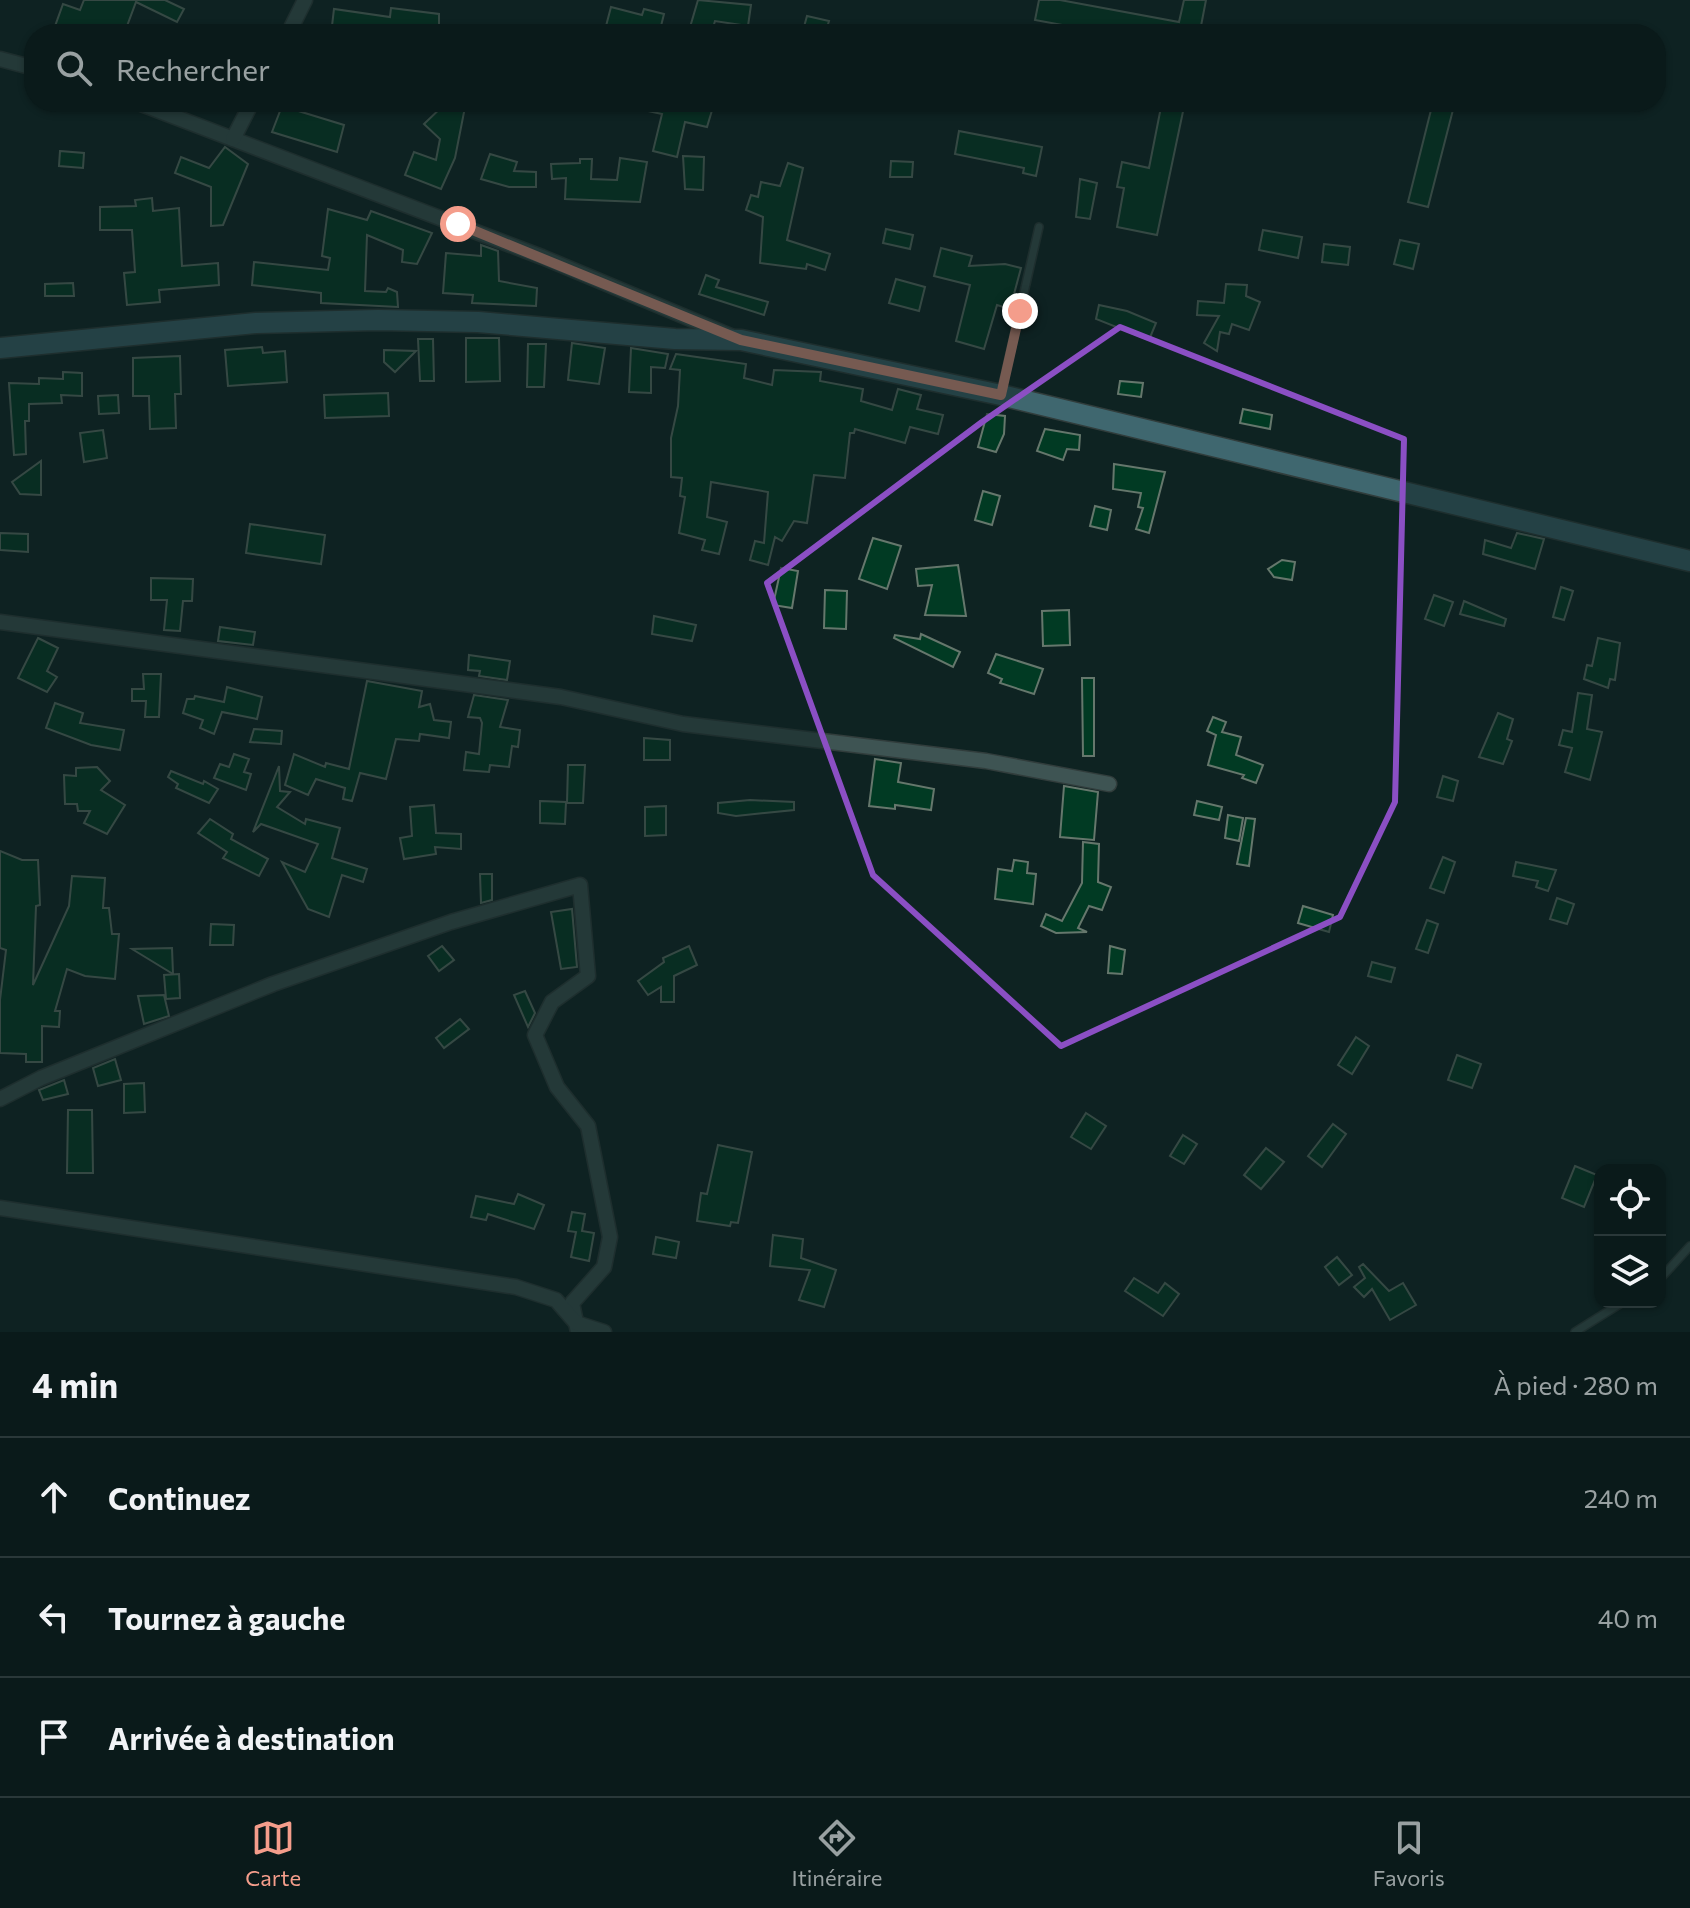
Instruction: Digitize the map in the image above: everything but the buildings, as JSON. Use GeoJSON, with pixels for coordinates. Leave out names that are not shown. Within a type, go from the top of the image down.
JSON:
{"type":"FeatureCollection","features":[{"type":"Feature","properties":{"kind":"main road"},"geometry":{"type":"LineString","coordinates":[[0,348],[256,323],[378,320],[478,322],[675,339],[741,340],[1001,395],[1690,561]]}},
{"type":"Feature","properties":{"kind":"street"},"geometry":{"type":"LineString","coordinates":[[293,24],[305,0]]}},
{"type":"Feature","properties":{"kind":"street"},"geometry":{"type":"LineString","coordinates":[[0,59],[24,65]]}},
{"type":"Feature","properties":{"kind":"street"},"geometry":{"type":"LineString","coordinates":[[162,112],[542,257],[741,340]]}},
{"type":"Feature","properties":{"kind":"street"},"geometry":{"type":"LineString","coordinates":[[233,139],[247,112]]}},
{"type":"Feature","properties":{"kind":"street"},"geometry":{"type":"LineString","coordinates":[[0,622],[561,697],[683,724],[986,761],[1109,784]]}},
{"type":"Feature","properties":{"kind":"street"},"geometry":{"type":"LineString","coordinates":[[0,1099],[41,1078],[273,984],[451,922],[580,885],[588,976],[552,1002],[535,1035],[557,1087],[588,1126],[610,1237],[604,1267],[572,1303],[577,1328]]}},
{"type":"Feature","properties":{"kind":"street"},"geometry":{"type":"LineString","coordinates":[[0,1208],[516,1287],[556,1300],[577,1328],[604,1332]]}},
{"type":"Feature","properties":{"kind":"lane"},"geometry":{"type":"LineString","coordinates":[[1001,395],[1039,227]]}},
{"type":"Feature","properties":{"kind":"lane"},"geometry":{"type":"LineString","coordinates":[[1666,1272],[1690,1246]]}},
{"type":"Feature","properties":{"kind":"lane"},"geometry":{"type":"LineString","coordinates":[[1575,1332],[1613,1308]]}},
{"type":"Feature","properties":{"kind":"highlighted area"},"geometry":{"type":"Polygon","coordinates":[[[1120,327],[1404,439],[1395,802],[1340,917],[1061,1046],[873,875],[767,583],[982,422],[1120,327]]]}},
{"type":"Feature","properties":{"kind":"route"},"geometry":{"type":"LineString","coordinates":[[458,224],[741,340],[1001,395],[1020,311]]}}]}
